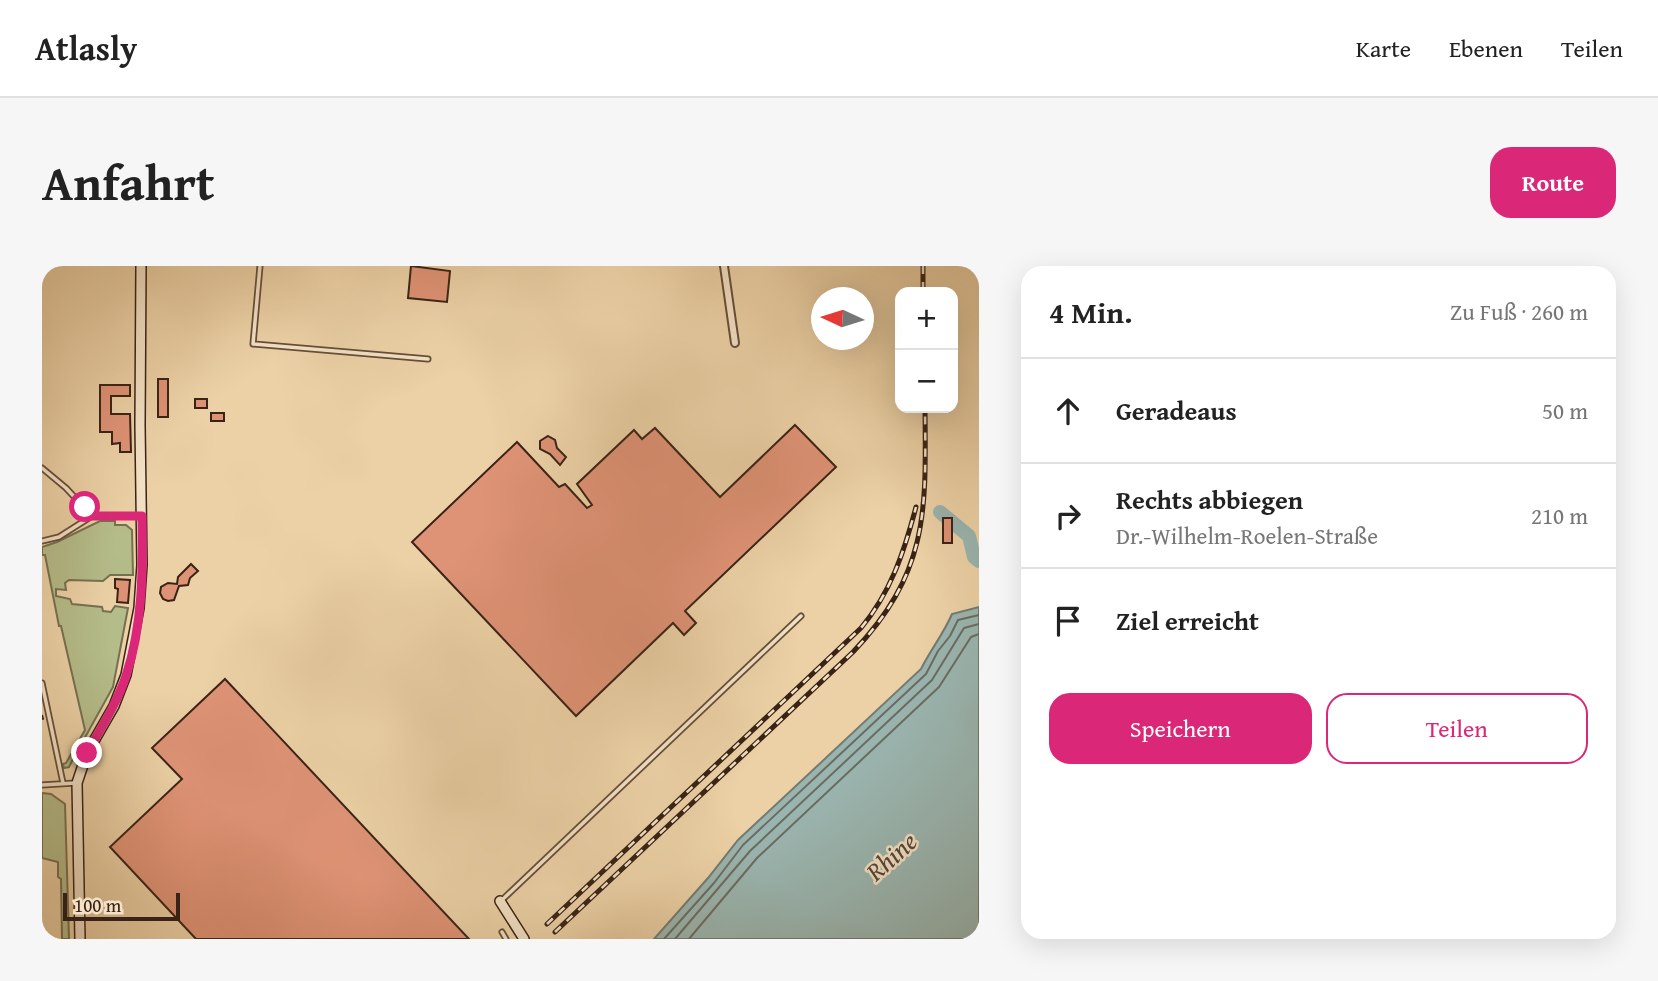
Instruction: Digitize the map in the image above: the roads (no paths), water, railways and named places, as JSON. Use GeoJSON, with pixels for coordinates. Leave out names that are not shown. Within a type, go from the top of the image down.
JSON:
{"type":"FeatureCollection","features":[{"type":"Feature","properties":{"kind":"main road"},"geometry":{"type":"LineString","coordinates":[[80,939],[77,783],[87,753],[114,706],[130,662],[139,608],[142,565],[141,266]]}},
{"type":"Feature","properties":{"kind":"main road"},"geometry":{"type":"LineString","coordinates":[[500,901],[524,939]]}},
{"type":"Feature","properties":{"kind":"street"},"geometry":{"type":"LineString","coordinates":[[724,266],[735,343]]}},
{"type":"Feature","properties":{"kind":"lane"},"geometry":{"type":"LineString","coordinates":[[260,266],[253,344],[428,359]]}},
{"type":"Feature","properties":{"kind":"lane"},"geometry":{"type":"LineString","coordinates":[[42,468],[66,488],[92,516]]}},
{"type":"Feature","properties":{"kind":"lane"},"geometry":{"type":"LineString","coordinates":[[42,541],[58,537],[92,516],[142,516]]}},
{"type":"Feature","properties":{"kind":"lane"},"geometry":{"type":"LineString","coordinates":[[500,901],[801,616]]}},
{"type":"Feature","properties":{"kind":"lane"},"geometry":{"type":"LineString","coordinates":[[42,683],[63,783]]}},
{"type":"Feature","properties":{"kind":"lane"},"geometry":{"type":"LineString","coordinates":[[42,785],[77,783]]}},
{"type":"Feature","properties":{"kind":"lane"},"geometry":{"type":"LineString","coordinates":[[502,932],[506,939]]}},
{"type":"Feature","properties":{"kind":"water","name":"Rhine"},"geometry":{"type":"Polygon","coordinates":[[[979,607],[979,939],[654,939],[738,840],[921,669],[952,614],[979,607]]]}},
{"type":"Feature","properties":{"kind":"waterway"},"geometry":{"type":"LineString","coordinates":[[940,512],[969,536],[974,557],[979,561]]}},
{"type":"Feature","properties":{"kind":"railway"},"geometry":{"type":"LineString","coordinates":[[923,266],[923,287]]}},
{"type":"Feature","properties":{"kind":"railway"},"geometry":{"type":"LineString","coordinates":[[555,932],[853,652],[878,623],[896,595],[918,539],[925,478],[925,413]]}},
{"type":"Feature","properties":{"kind":"railway"},"geometry":{"type":"LineString","coordinates":[[547,924],[861,628],[881,600],[895,571],[916,507]]}}]}
